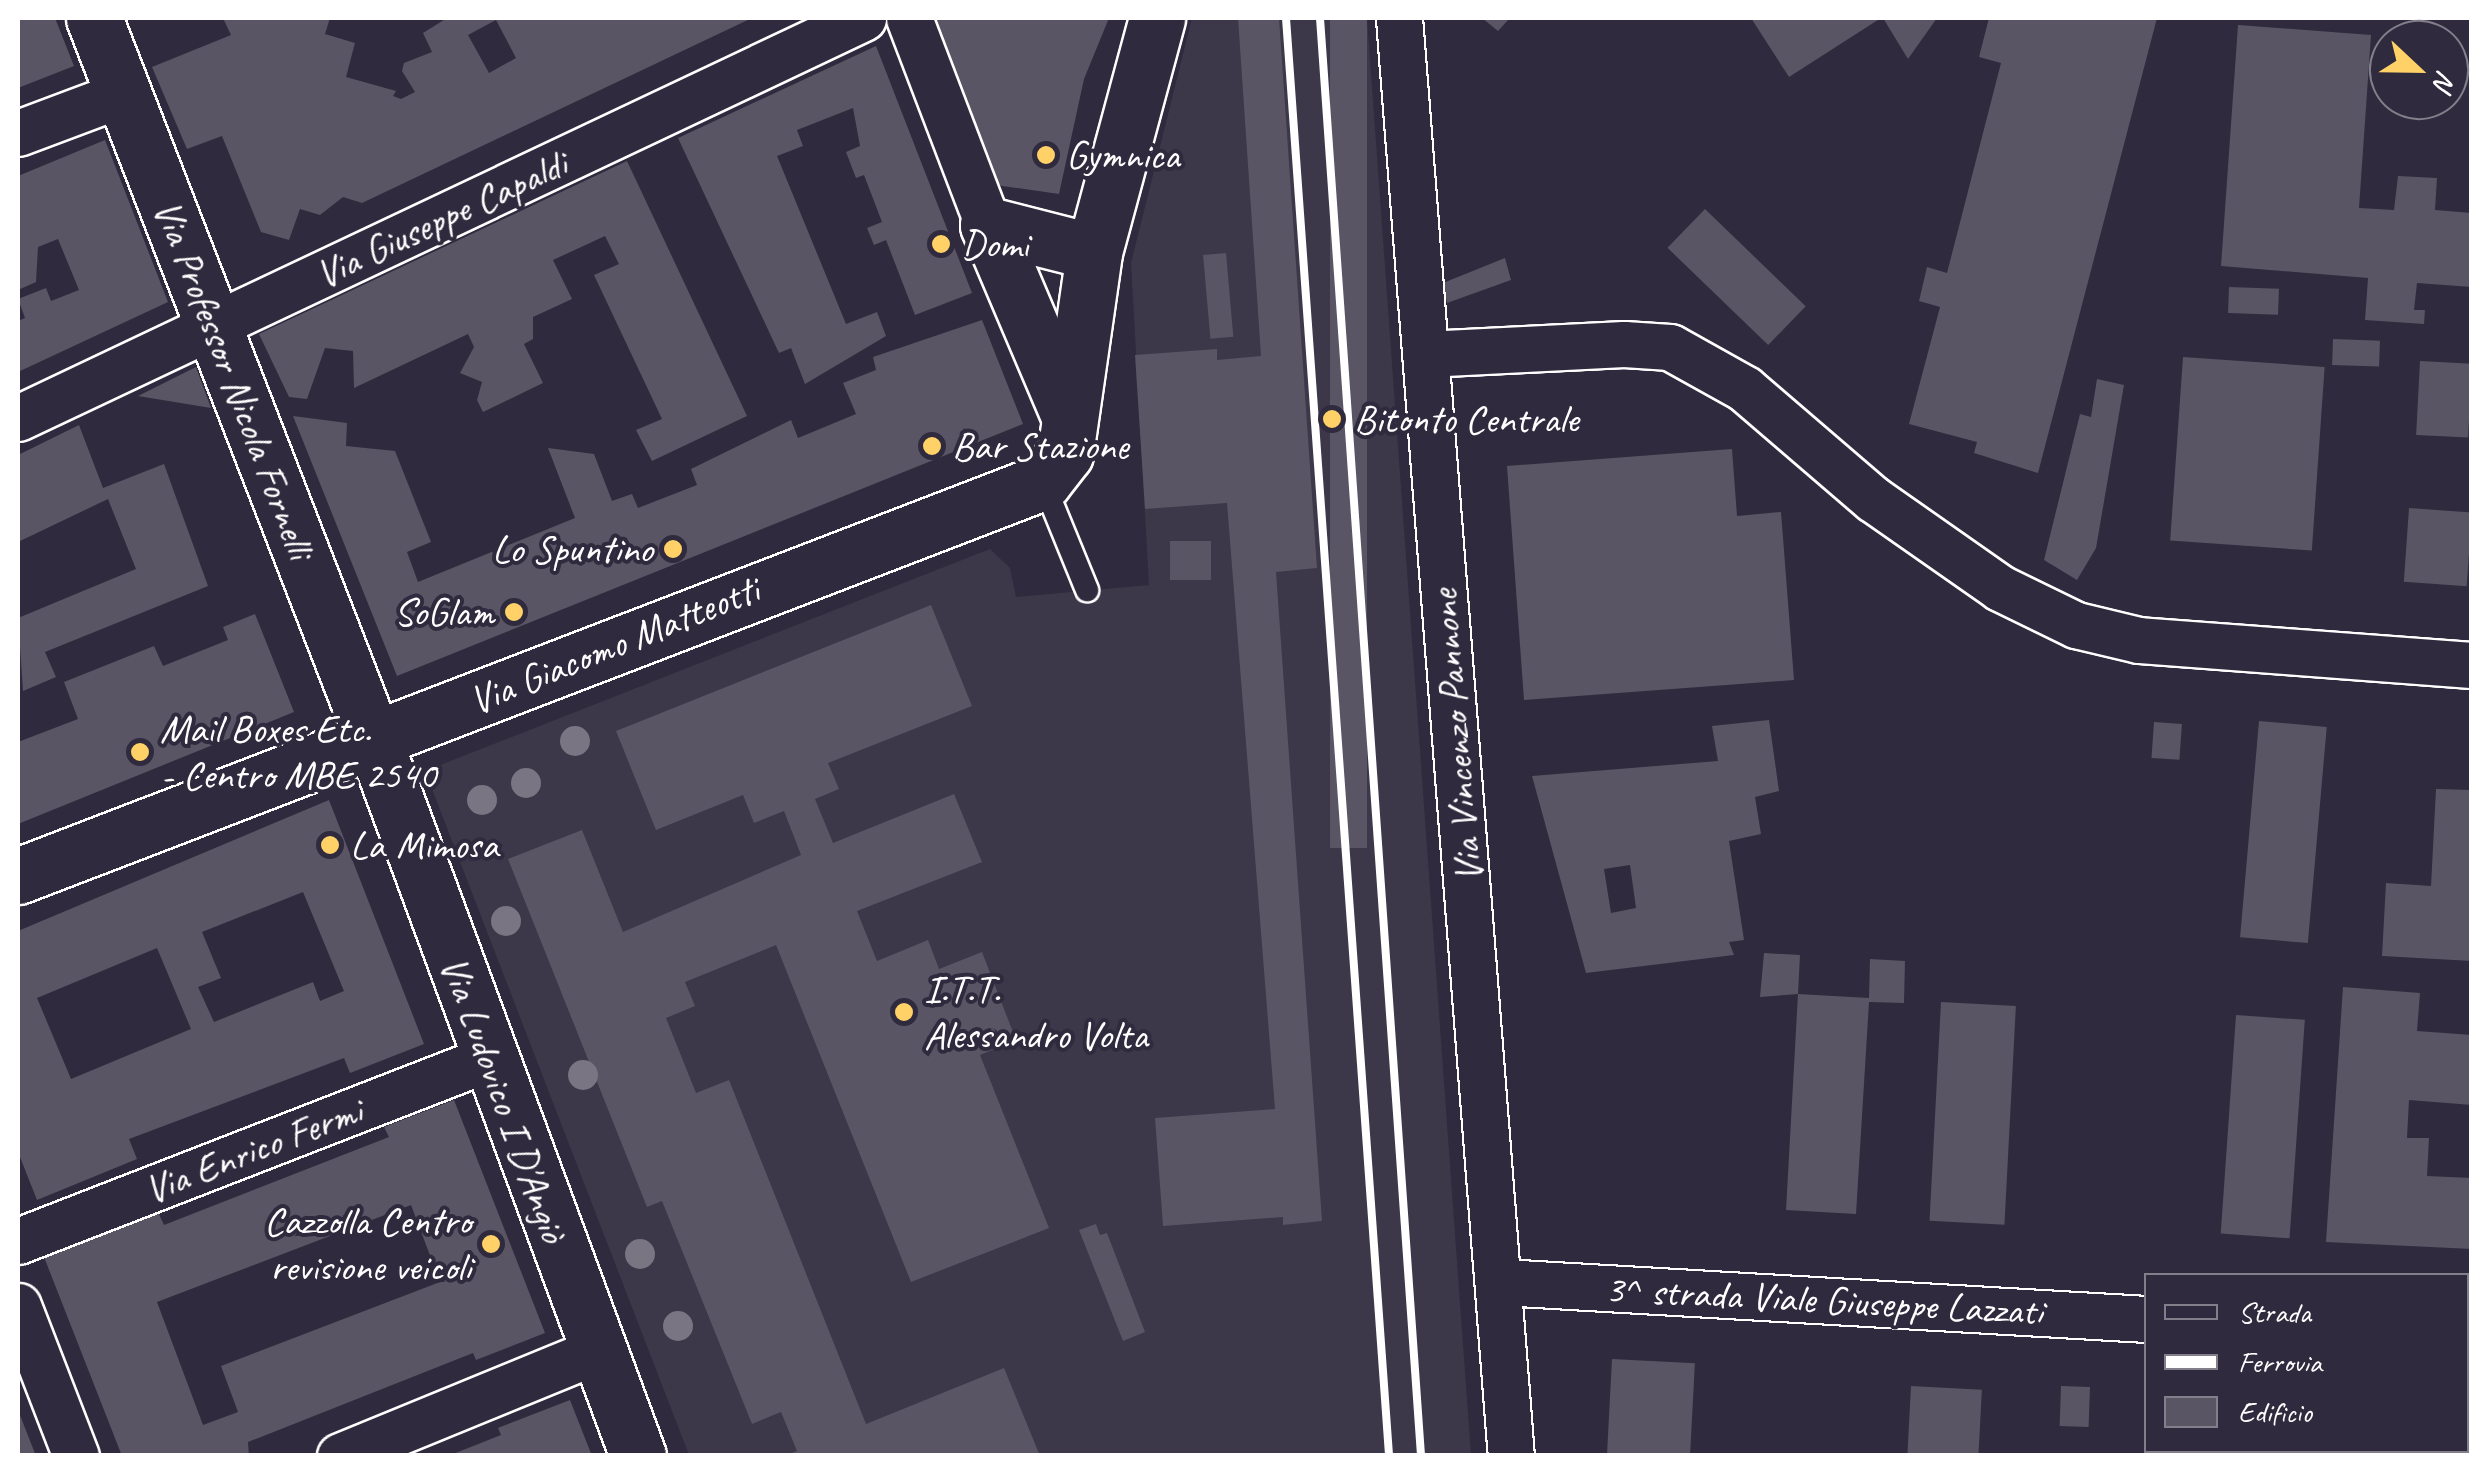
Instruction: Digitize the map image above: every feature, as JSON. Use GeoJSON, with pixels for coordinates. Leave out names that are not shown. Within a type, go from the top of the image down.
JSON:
{"type":"FeatureCollection","features":[{"type":"Feature","properties":{"kind":"street","name":"Via Professor Nicola Fornelli"},"geometry":{"type":"LineString","coordinates":[[94,18],[374,741]]}},
{"type":"Feature","properties":{"kind":"street","name":"Via Giuseppe Capaldi"},"geometry":{"type":"LineString","coordinates":[[18,418],[863,18]]}},
{"type":"Feature","properties":{"kind":"street"},"geometry":{"type":"LineString","coordinates":[[908,18],[988,226],[1072,423]]}},
{"type":"Feature","properties":{"kind":"street"},"geometry":{"type":"LineString","coordinates":[[1043,482],[1065,454],[1094,252],[1158,18]]}},
{"type":"Feature","properties":{"kind":"street","name":"Via Vincenzo Pannone"},"geometry":{"type":"LineString","coordinates":[[1399,18],[1501,1282],[1511,1456]]}},
{"type":"Feature","properties":{"kind":"street"},"geometry":{"type":"LineString","coordinates":[[18,134],[122,94]]}},
{"type":"Feature","properties":{"kind":"street"},"geometry":{"type":"LineString","coordinates":[[988,226],[1094,252]]}},
{"type":"Feature","properties":{"kind":"street"},"geometry":{"type":"LineString","coordinates":[[1425,354],[1670,347],[1746,389],[1874,499],[2000,588],[2076,625],[2139,640],[2472,666]]}},
{"type":"Feature","properties":{"kind":"street","name":"Via Giacomo Matteotti"},"geometry":{"type":"LineString","coordinates":[[18,876],[374,741],[732,597],[1043,482]]}},
{"type":"Feature","properties":{"kind":"street","name":"Via Ludovico I D'Angiò"},"geometry":{"type":"LineString","coordinates":[[374,741],[596,1351],[638,1456]]}},
{"type":"Feature","properties":{"kind":"street","name":"Via Enrico Fermi"},"geometry":{"type":"LineString","coordinates":[[18,1241],[489,1058]]}},
{"type":"Feature","properties":{"kind":"street","name":"3^ strada Viale Giuseppe Lazzati"},"geometry":{"type":"LineString","coordinates":[[1501,1282],[2144,1319]]}},
{"type":"Feature","properties":{"kind":"street"},"geometry":{"type":"LineString","coordinates":[[18,1306],[76,1456]]}},
{"type":"Feature","properties":{"kind":"street"},"geometry":{"type":"LineString","coordinates":[[340,1456],[596,1351]]}},
{"type":"Feature","properties":{"kind":"lane"},"geometry":{"type":"LineString","coordinates":[[1043,482],[1086,590]]}},
{"type":"Feature","properties":{"kind":"shaded area"},"geometry":{"type":"Polygon","coordinates":[[[1192,18],[1367,18],[1471,1455],[689,1455],[425,771],[990,549],[1010,568],[1016,597],[1149,585],[1131,263],[1192,18]]]}},
{"type":"Feature","properties":{"kind":"building"},"geometry":{"type":"Polygon","coordinates":[[[18,18],[55,18],[74,66],[18,88],[18,18]]]}},
{"type":"Feature","properties":{"kind":"building"},"geometry":{"type":"Polygon","coordinates":[[[223,18],[330,18],[325,34],[355,43],[346,77],[396,91],[393,96],[401,99],[415,92],[402,71],[404,63],[432,52],[423,33],[447,18],[752,18],[362,203],[343,197],[320,215],[300,209],[289,240],[261,232],[222,136],[187,149],[152,67],[231,35],[223,18]],[[496,20],[468,35],[489,73],[516,58],[496,20]]]}},
{"type":"Feature","properties":{"kind":"building"},"geometry":{"type":"Polygon","coordinates":[[[933,18],[1109,18],[1084,79],[1059,194],[996,185],[933,18]]]}},
{"type":"Feature","properties":{"kind":"building"},"geometry":{"type":"Polygon","coordinates":[[[1238,18],[1279,18],[1317,568],[1276,572],[1322,1221],[1283,1225],[1283,1217],[1163,1226],[1155,1118],[1275,1109],[1227,503],[1145,509],[1135,355],[1217,349],[1217,360],[1261,356],[1238,18]]]}},
{"type":"Feature","properties":{"kind":"building"},"geometry":{"type":"Polygon","coordinates":[[[1330,18],[1367,18],[1367,848],[1330,848],[1330,18]]]}},
{"type":"Feature","properties":{"kind":"building"},"geometry":{"type":"Polygon","coordinates":[[[1482,18],[1510,18],[1498,31],[1482,18]]]}},
{"type":"Feature","properties":{"kind":"building"},"geometry":{"type":"Polygon","coordinates":[[[1751,18],[1881,18],[1789,77],[1751,18]]]}},
{"type":"Feature","properties":{"kind":"building"},"geometry":{"type":"Polygon","coordinates":[[[1883,18],[1937,18],[1908,59],[1883,18]]]}},
{"type":"Feature","properties":{"kind":"building"},"geometry":{"type":"Polygon","coordinates":[[[1989,18],[2157,18],[2038,473],[1974,453],[1977,442],[1909,424],[1940,307],[1919,301],[1927,267],[1947,273],[2001,63],[1979,57],[1989,18]]]}},
{"type":"Feature","properties":{"kind":"building"},"geometry":{"type":"Polygon","coordinates":[[[2238,25],[2369,35],[2359,208],[2394,210],[2398,176],[2437,178],[2435,210],[2472,213],[2472,287],[2417,283],[2414,310],[2425,310],[2424,324],[2365,320],[2368,278],[2221,266],[2238,25]]]}},
{"type":"Feature","properties":{"kind":"building"},"geometry":{"type":"Polygon","coordinates":[[[876,46],[972,293],[915,315],[886,240],[874,245],[867,228],[882,222],[864,175],[856,178],[846,152],[860,146],[853,108],[797,130],[803,146],[777,156],[846,324],[877,312],[886,336],[805,384],[791,348],[779,353],[678,138],[876,46]]]}},
{"type":"Feature","properties":{"kind":"building"},"geometry":{"type":"Polygon","coordinates":[[[105,140],[168,302],[18,372],[18,321],[25,318],[18,299],[46,288],[51,301],[79,290],[58,239],[38,247],[36,282],[18,290],[18,176],[105,140]]]}},
{"type":"Feature","properties":{"kind":"building"},"geometry":{"type":"Polygon","coordinates":[[[627,161],[747,416],[652,461],[636,430],[662,419],[594,275],[619,264],[605,236],[553,260],[572,299],[533,317],[533,339],[524,344],[543,383],[483,412],[477,400],[482,382],[460,373],[474,347],[468,334],[354,388],[353,351],[325,348],[307,399],[289,397],[259,334],[627,161]]]}},
{"type":"Feature","properties":{"kind":"building"},"geometry":{"type":"Polygon","coordinates":[[[1705,209],[1806,306],[1768,345],[1667,248],[1705,209]]]}},
{"type":"Feature","properties":{"kind":"building"},"geometry":{"type":"Polygon","coordinates":[[[1226,253],[1233,337],[1210,339],[1203,255],[1226,253]]]}},
{"type":"Feature","properties":{"kind":"building"},"geometry":{"type":"Polygon","coordinates":[[[1505,258],[1511,280],[1447,303],[1443,283],[1505,258]]]}},
{"type":"Feature","properties":{"kind":"building"},"geometry":{"type":"Polygon","coordinates":[[[2229,287],[2279,289],[2278,315],[2228,313],[2229,287]]]}},
{"type":"Feature","properties":{"kind":"building"},"geometry":{"type":"Polygon","coordinates":[[[982,320],[1023,424],[397,676],[293,416],[347,423],[346,446],[395,451],[431,542],[407,552],[418,582],[575,518],[548,448],[594,454],[612,501],[632,494],[638,508],[697,485],[691,469],[791,420],[798,438],[856,414],[843,383],[876,370],[873,357],[982,320]]]}},
{"type":"Feature","properties":{"kind":"building"},"geometry":{"type":"Polygon","coordinates":[[[2333,339],[2380,341],[2379,367],[2332,365],[2333,339]]]}},
{"type":"Feature","properties":{"kind":"building"},"geometry":{"type":"Polygon","coordinates":[[[2183,357],[2325,367],[2312,550],[2170,541],[2183,357]]]}},
{"type":"Feature","properties":{"kind":"building"},"geometry":{"type":"Polygon","coordinates":[[[2420,361],[2472,364],[2468,438],[2416,435],[2420,361]]]}},
{"type":"Feature","properties":{"kind":"building"},"geometry":{"type":"Polygon","coordinates":[[[196,367],[211,408],[138,396],[196,367]]]}},
{"type":"Feature","properties":{"kind":"building"},"geometry":{"type":"Polygon","coordinates":[[[2097,379],[2124,385],[2096,548],[2077,580],[2044,560],[2080,414],[2091,417],[2097,379]]]}},
{"type":"Feature","properties":{"kind":"building"},"geometry":{"type":"Polygon","coordinates":[[[79,425],[103,488],[164,464],[208,586],[45,652],[56,677],[23,691],[18,618],[136,569],[108,499],[18,542],[18,455],[79,425]]]}},
{"type":"Feature","properties":{"kind":"building"},"geometry":{"type":"Polygon","coordinates":[[[1732,449],[1737,516],[1781,512],[1794,680],[1524,700],[1507,466],[1732,449]]]}},
{"type":"Feature","properties":{"kind":"building"},"geometry":{"type":"Polygon","coordinates":[[[2409,508],[2472,512],[2467,586],[2404,582],[2409,508]]]}},
{"type":"Feature","properties":{"kind":"building"},"geometry":{"type":"Polygon","coordinates":[[[1170,541],[1211,541],[1211,580],[1170,580],[1170,541]]]}},
{"type":"Feature","properties":{"kind":"building","name":"I.T.T. Alessandro Volta"},"geometry":{"type":"Polygon","coordinates":[[[931,605],[972,706],[828,763],[839,789],[815,799],[833,843],[954,794],[982,862],[857,911],[877,961],[928,940],[939,969],[982,952],[1016,1040],[980,1055],[1049,1228],[911,1282],[776,945],[685,982],[695,1006],[666,1018],[696,1093],[729,1080],[866,1424],[1004,1368],[1040,1456],[785,1456],[797,1451],[781,1412],[752,1424],[662,1201],[647,1207],[508,859],[582,830],[623,932],[801,855],[784,811],[754,823],[743,795],[656,830],[616,731],[931,605]]]}},
{"type":"Feature","properties":{"kind":"building"},"geometry":{"type":"Polygon","coordinates":[[[255,614],[294,712],[18,824],[18,742],[78,719],[64,682],[154,646],[163,666],[228,640],[223,627],[255,614]]]}},
{"type":"Feature","properties":{"kind":"building"},"geometry":{"type":"Polygon","coordinates":[[[1769,720],[1779,791],[1755,797],[1761,834],[1729,841],[1744,940],[1729,942],[1734,955],[1586,973],[1532,776],[1718,761],[1712,726],[1769,720]],[[1630,865],[1604,869],[1611,913],[1636,908],[1630,865]]]}},
{"type":"Feature","properties":{"kind":"building"},"geometry":{"type":"Polygon","coordinates":[[[2259,721],[2327,727],[2308,943],[2240,937],[2259,721]]]}},
{"type":"Feature","properties":{"kind":"building"},"geometry":{"type":"Polygon","coordinates":[[[2154,722],[2182,724],[2179,760],[2151,758],[2154,722]]]}},
{"type":"Feature","properties":{"kind":"building"},"geometry":{"type":"Polygon","coordinates":[[[2436,789],[2472,790],[2472,961],[2382,956],[2386,883],[2431,886],[2436,789]]]}},
{"type":"Feature","properties":{"kind":"building"},"geometry":{"type":"Polygon","coordinates":[[[329,800],[424,1044],[350,1073],[344,1058],[129,1139],[137,1159],[37,1200],[18,1152],[18,931],[329,800]],[[303,892],[202,932],[221,978],[198,987],[214,1022],[313,982],[320,1001],[344,991],[303,892]],[[157,948],[37,998],[71,1079],[191,1029],[157,948]]]}},
{"type":"Feature","properties":{"kind":"building"},"geometry":{"type":"Polygon","coordinates":[[[1764,953],[1800,955],[1798,994],[1760,997],[1764,953]]]}},
{"type":"Feature","properties":{"kind":"building"},"geometry":{"type":"Polygon","coordinates":[[[1870,959],[1905,961],[1904,1003],[1869,1002],[1856,1214],[1786,1210],[1798,994],[1869,998],[1870,959]]]}},
{"type":"Feature","properties":{"kind":"building"},"geometry":{"type":"Polygon","coordinates":[[[2343,987],[2420,993],[2417,1031],[2472,1035],[2472,1105],[2409,1100],[2407,1138],[2429,1138],[2427,1176],[2472,1178],[2472,1249],[2326,1242],[2343,987]]]}},
{"type":"Feature","properties":{"kind":"building"},"geometry":{"type":"Polygon","coordinates":[[[1941,1002],[2016,1006],[2004,1225],[1930,1221],[1941,1002]]]}},
{"type":"Feature","properties":{"kind":"building"},"geometry":{"type":"Polygon","coordinates":[[[2236,1015],[2305,1020],[2290,1238],[2221,1233],[2236,1015]]]}},
{"type":"Feature","properties":{"kind":"building"},"geometry":{"type":"Polygon","coordinates":[[[454,1100],[545,1333],[476,1360],[473,1353],[248,1442],[249,1456],[122,1456],[44,1257],[158,1212],[164,1225],[389,1137],[384,1127],[454,1100]],[[411,1205],[157,1302],[203,1425],[238,1412],[221,1366],[440,1282],[411,1205]]]}},
{"type":"Feature","properties":{"kind":"building"},"geometry":{"type":"Polygon","coordinates":[[[1096,1224],[1100,1235],[1107,1233],[1145,1332],[1123,1341],[1079,1230],[1096,1224]]]}},
{"type":"Feature","properties":{"kind":"building"},"geometry":{"type":"Polygon","coordinates":[[[1612,1359],[1695,1363],[1690,1456],[1607,1456],[1612,1359]]]}},
{"type":"Feature","properties":{"kind":"building"},"geometry":{"type":"Polygon","coordinates":[[[1911,1386],[1982,1390],[1978,1456],[1907,1456],[1911,1386]]]}},
{"type":"Feature","properties":{"kind":"building"},"geometry":{"type":"Polygon","coordinates":[[[2061,1386],[2090,1387],[2089,1427],[2060,1426],[2061,1386]]]}},
{"type":"Feature","properties":{"kind":"building"},"geometry":{"type":"Polygon","coordinates":[[[570,1400],[592,1456],[448,1456],[501,1435],[498,1428],[570,1400]]]}},
{"type":"Feature","properties":{"kind":"building"},"geometry":{"type":"Polygon","coordinates":[[[18,1410],[36,1456],[18,1456],[18,1410]]]}},
{"type":"Feature","properties":{"kind":"building"},"geometry":{"type":"Polygon","coordinates":[[[2469,1434],[2472,1456],[2347,1456],[2469,1453],[2469,1434]]]}},
{"type":"Feature","properties":{"kind":"building"},"geometry":{"type":"Polygon","coordinates":[[[2162,1453],[2218,1453],[2162,1456],[2162,1453]]]}},
{"type":"Feature","properties":{"kind":"railway"},"geometry":{"type":"LineString","coordinates":[[1286,18],[1389,1456]]}},
{"type":"Feature","properties":{"kind":"railway"},"geometry":{"type":"LineString","coordinates":[[1320,18],[1421,1456]]}},
{"type":"Feature","properties":{"kind":"place","name":"Gymnica"},"geometry":{"type":"Point","coordinates":[1046,155]}},
{"type":"Feature","properties":{"kind":"place","name":"Domi"},"geometry":{"type":"Point","coordinates":[941,244]}},
{"type":"Feature","properties":{"kind":"place","name":"Bitonto Centrale"},"geometry":{"type":"Point","coordinates":[1332,419]}},
{"type":"Feature","properties":{"kind":"place","name":"Bar Stazione"},"geometry":{"type":"Point","coordinates":[932,446]}},
{"type":"Feature","properties":{"kind":"place","name":"Lo Spuntino"},"geometry":{"type":"Point","coordinates":[673,549]}},
{"type":"Feature","properties":{"kind":"place","name":"SoGlam"},"geometry":{"type":"Point","coordinates":[514,612]}},
{"type":"Feature","properties":{"kind":"place","name":"Mail Boxes Etc. - Centro MBE 2540"},"geometry":{"type":"Point","coordinates":[140,752]}},
{"type":"Feature","properties":{"kind":"place","name":"La Mimosa"},"geometry":{"type":"Point","coordinates":[330,845]}},
{"type":"Feature","properties":{"kind":"place","name":"I.T.T. Alessandro Volta"},"geometry":{"type":"Point","coordinates":[904,1012]}},
{"type":"Feature","properties":{"kind":"place","name":"Cazzolla Centro revisione veicoli"},"geometry":{"type":"Point","coordinates":[491,1244]}}]}
